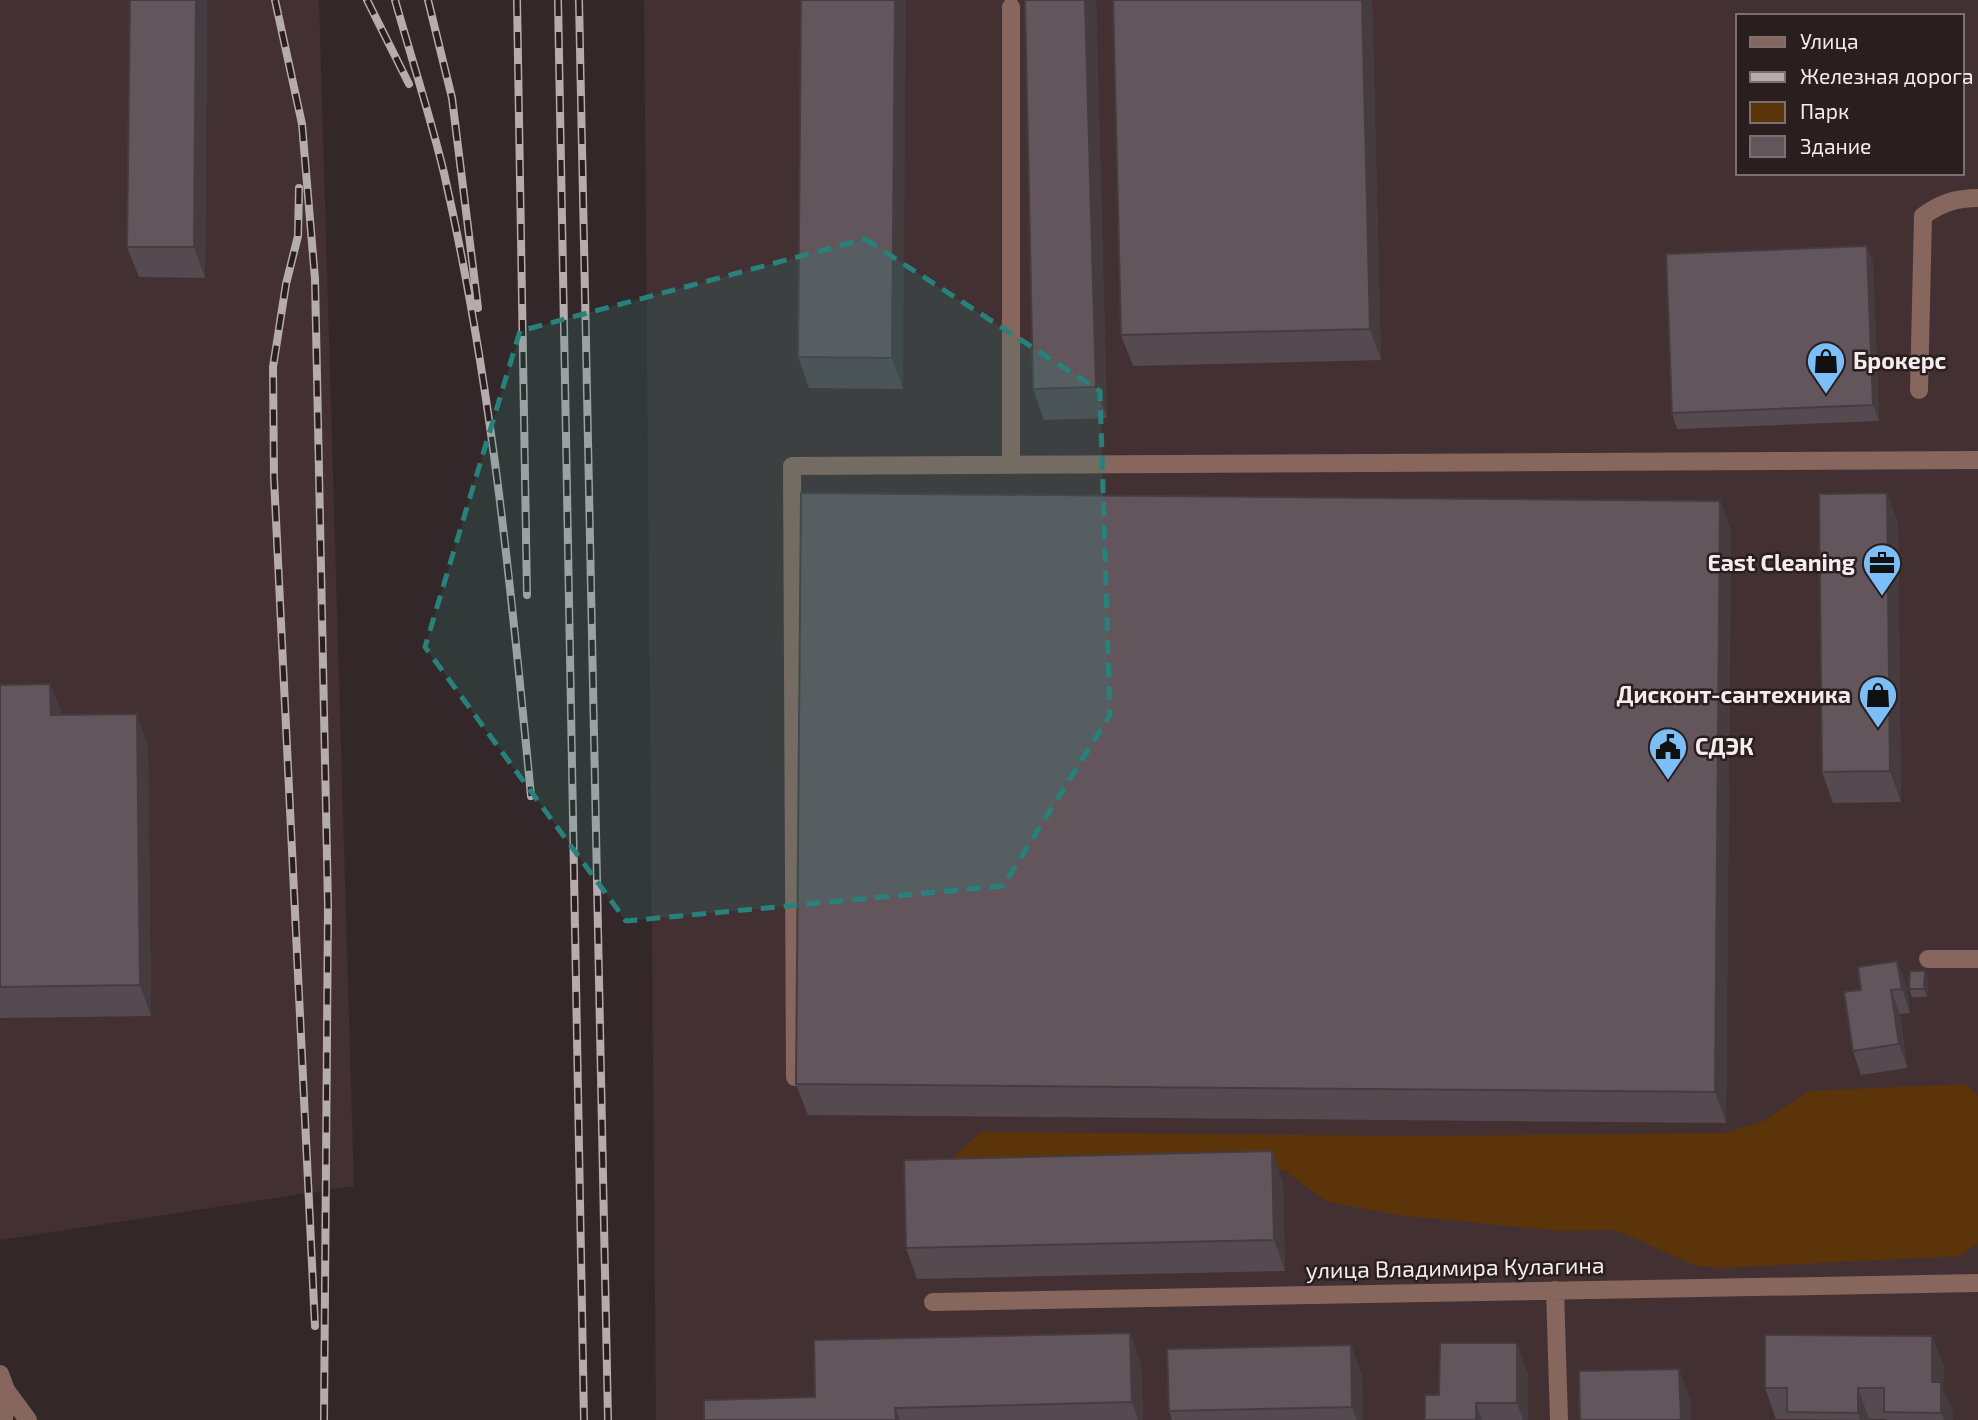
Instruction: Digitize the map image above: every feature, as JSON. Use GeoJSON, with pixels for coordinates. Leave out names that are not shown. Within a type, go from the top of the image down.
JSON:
{"type":"FeatureCollection","features":[{"type":"Feature","properties":{"kind":"lane"},"geometry":{"type":"LineString","coordinates":[[1011,7],[1012,465]]}},
{"type":"Feature","properties":{"kind":"lane"},"geometry":{"type":"LineString","coordinates":[[1919,390],[1923,216],[1939,205],[1962,198],[1978,198]]}},
{"type":"Feature","properties":{"kind":"lane"},"geometry":{"type":"LineString","coordinates":[[794,1076],[792,466],[1978,460]]}},
{"type":"Feature","properties":{"kind":"lane"},"geometry":{"type":"LineString","coordinates":[[1928,959],[1978,959]]}},
{"type":"Feature","properties":{"kind":"lane","name":"улица Владимира Кулагина"},"geometry":{"type":"LineString","coordinates":[[933,1302],[1978,1283]]}},
{"type":"Feature","properties":{"kind":"lane"},"geometry":{"type":"LineString","coordinates":[[1555,1290],[1559,1420]]}},
{"type":"Feature","properties":{"kind":"lane"},"geometry":{"type":"LineString","coordinates":[[3,1382],[4,1420]]}},
{"type":"Feature","properties":{"kind":"lane"},"geometry":{"type":"LineString","coordinates":[[3,1382],[28,1420]]}},
{"type":"Feature","properties":{"kind":"highlighted area"},"geometry":{"type":"Polygon","coordinates":[[[865,239],[1100,391],[1110,715],[1003,886],[626,921],[425,647],[520,331],[865,239]]]}},
{"type":"Feature","properties":{"kind":"shaded area"},"geometry":{"type":"Polygon","coordinates":[[[0,0],[319,0],[354,1186],[0,1240],[0,0]]]}},
{"type":"Feature","properties":{"kind":"shaded area"},"geometry":{"type":"Polygon","coordinates":[[[644,0],[1978,0],[1978,1420],[656,1420],[644,0]]]}},
{"type":"Feature","properties":{"kind":"green space"},"geometry":{"type":"Polygon","coordinates":[[[1966,1084],[1978,1096],[1978,1243],[1960,1256],[1720,1268],[1697,1266],[1615,1230],[1558,1231],[1398,1215],[1327,1202],[1284,1170],[993,1166],[951,1159],[981,1132],[1409,1136],[1726,1133],[1764,1121],[1809,1091],[1966,1084]]]}},
{"type":"Feature","properties":{"kind":"building"},"geometry":{"type":"Polygon","coordinates":[[[130,0],[196,0],[194,247],[127,247],[130,0]]]}},
{"type":"Feature","properties":{"kind":"building"},"geometry":{"type":"Polygon","coordinates":[[[801,0],[895,0],[892,358],[798,357],[801,0]]]}},
{"type":"Feature","properties":{"kind":"building"},"geometry":{"type":"Polygon","coordinates":[[[1025,0],[1085,0],[1096,387],[1033,389],[1025,0]]]}},
{"type":"Feature","properties":{"kind":"building"},"geometry":{"type":"Polygon","coordinates":[[[1113,0],[1362,0],[1370,329],[1121,335],[1113,0]]]}},
{"type":"Feature","properties":{"kind":"building"},"geometry":{"type":"Polygon","coordinates":[[[1867,246],[1873,405],[1672,413],[1666,254],[1867,246]]]}},
{"type":"Feature","properties":{"kind":"building"},"geometry":{"type":"Polygon","coordinates":[[[801,493],[1720,501],[1715,1092],[796,1084],[801,493]]]}},
{"type":"Feature","properties":{"kind":"building"},"geometry":{"type":"Polygon","coordinates":[[[1887,493],[1890,771],[1822,772],[1819,494],[1887,493]]]}},
{"type":"Feature","properties":{"kind":"building"},"geometry":{"type":"Polygon","coordinates":[[[50,684],[51,715],[137,714],[140,985],[0,987],[0,685],[50,684]]]}},
{"type":"Feature","properties":{"kind":"building"},"geometry":{"type":"Polygon","coordinates":[[[1897,961],[1902,989],[1891,990],[1899,1044],[1853,1051],[1844,992],[1861,990],[1858,967],[1897,961]]]}},
{"type":"Feature","properties":{"kind":"building"},"geometry":{"type":"Polygon","coordinates":[[[1910,971],[1925,971],[1924,989],[1909,989],[1910,971]]]}},
{"type":"Feature","properties":{"kind":"building"},"geometry":{"type":"Polygon","coordinates":[[[1272,1151],[1274,1240],[906,1248],[904,1160],[1272,1151]]]}},
{"type":"Feature","properties":{"kind":"building"},"geometry":{"type":"Polygon","coordinates":[[[1130,1333],[1132,1402],[895,1408],[896,1420],[704,1420],[704,1400],[815,1397],[814,1340],[1130,1333]]]}},
{"type":"Feature","properties":{"kind":"building"},"geometry":{"type":"Polygon","coordinates":[[[1765,1335],[1932,1336],[1932,1382],[1941,1382],[1941,1413],[1884,1412],[1884,1388],[1858,1388],[1858,1413],[1787,1412],[1787,1388],[1765,1388],[1765,1335]]]}},
{"type":"Feature","properties":{"kind":"building"},"geometry":{"type":"Polygon","coordinates":[[[1440,1343],[1517,1343],[1517,1403],[1476,1403],[1476,1420],[1425,1420],[1425,1395],[1439,1395],[1440,1343]]]}},
{"type":"Feature","properties":{"kind":"building"},"geometry":{"type":"Polygon","coordinates":[[[1351,1345],[1352,1407],[1169,1411],[1167,1349],[1351,1345]]]}},
{"type":"Feature","properties":{"kind":"building"},"geometry":{"type":"Polygon","coordinates":[[[1679,1369],[1681,1420],[1580,1420],[1579,1371],[1679,1369]]]}},
{"type":"Feature","properties":{"kind":"railway"},"geometry":{"type":"LineString","coordinates":[[275,0],[302,124],[315,279],[328,906],[324,1420]]}},
{"type":"Feature","properties":{"kind":"railway"},"geometry":{"type":"LineString","coordinates":[[367,0],[409,84]]}},
{"type":"Feature","properties":{"kind":"railway"},"geometry":{"type":"LineString","coordinates":[[395,0],[444,173],[475,327],[498,483],[531,796]]}},
{"type":"Feature","properties":{"kind":"railway"},"geometry":{"type":"LineString","coordinates":[[428,0],[452,98],[478,308]]}},
{"type":"Feature","properties":{"kind":"railway"},"geometry":{"type":"LineString","coordinates":[[517,0],[527,595]]}},
{"type":"Feature","properties":{"kind":"railway"},"geometry":{"type":"LineString","coordinates":[[558,0],[584,1420]]}},
{"type":"Feature","properties":{"kind":"railway"},"geometry":{"type":"LineString","coordinates":[[579,0],[608,1420]]}},
{"type":"Feature","properties":{"kind":"railway"},"geometry":{"type":"LineString","coordinates":[[299,188],[298,236],[286,284],[273,367],[274,478],[315,1326]]}},
{"type":"Feature","properties":{"kind":"place","name":"Брокерс"},"geometry":{"type":"Point","coordinates":[1826,395]}},
{"type":"Feature","properties":{"kind":"place","name":"East Cleaning"},"geometry":{"type":"Point","coordinates":[1882,597]}},
{"type":"Feature","properties":{"kind":"place","name":"Дисконт-сантехника"},"geometry":{"type":"Point","coordinates":[1878,729]}},
{"type":"Feature","properties":{"kind":"place","name":"СДЭК"},"geometry":{"type":"Point","coordinates":[1668,781]}}]}
